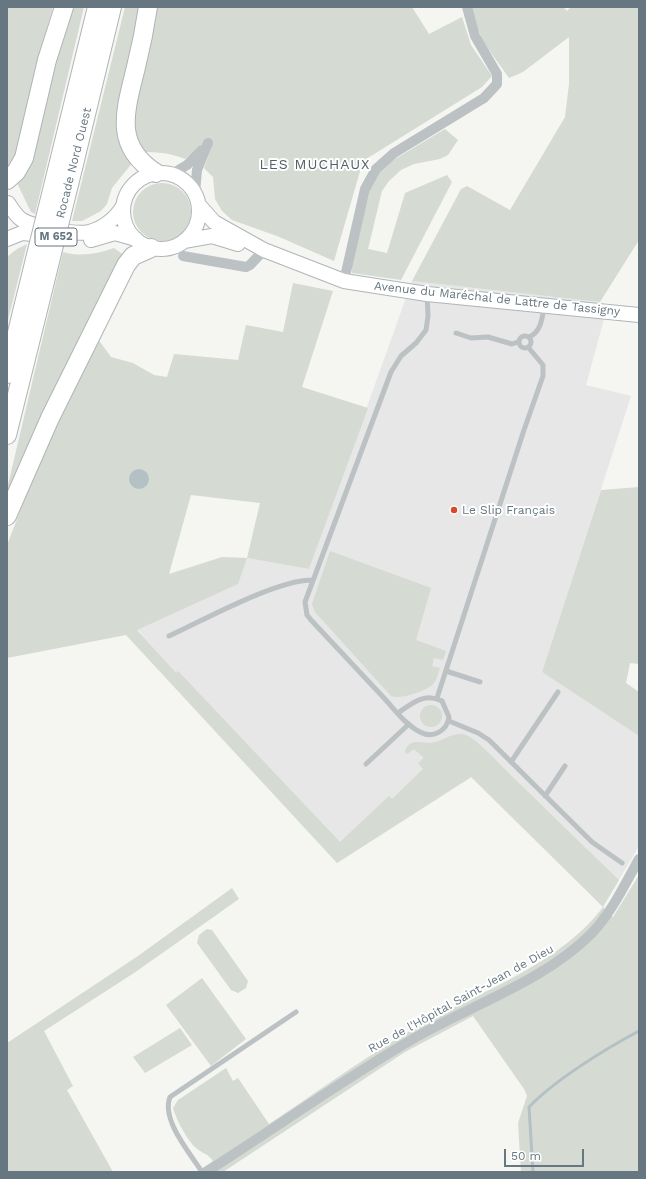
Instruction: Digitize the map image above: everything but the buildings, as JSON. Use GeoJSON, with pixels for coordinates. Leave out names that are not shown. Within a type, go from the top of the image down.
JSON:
{"type":"FeatureCollection","features":[{"type":"Feature","properties":{"kind":"highway"},"geometry":{"type":"LineString","coordinates":[[7,180],[16,172],[24,158],[45,66],[64,7]]}},
{"type":"Feature","properties":{"kind":"highway","name":"Rocade Nord Ouest"},"geometry":{"type":"LineString","coordinates":[[67,159],[97,7]]}},
{"type":"Feature","properties":{"kind":"highway","name":"Rocade Nord Ouest"},"geometry":{"type":"LineString","coordinates":[[7,435],[29,313],[67,159],[112,7]]}},
{"type":"Feature","properties":{"kind":"highway"},"geometry":{"type":"LineString","coordinates":[[148,7],[141,46],[127,103],[125,125],[126,136],[134,154],[144,165],[164,173]]}},
{"type":"Feature","properties":{"kind":"highway"},"geometry":{"type":"LineString","coordinates":[[7,516],[50,418],[126,265],[143,244]]}},
{"type":"Feature","properties":{"kind":"highway","name":"Rocade Nord Ouest"},"geometry":{"type":"LineString","coordinates":[[7,374],[29,313]]}},
{"type":"Feature","properties":{"kind":"main road","name":"Avenue du Maréchal de Lattre de Tassigny"},"geometry":{"type":"LineString","coordinates":[[164,173],[186,181],[214,222],[264,250]]}},
{"type":"Feature","properties":{"kind":"main road"},"geometry":{"type":"LineString","coordinates":[[7,203],[17,215],[29,223],[82,233],[94,231],[116,216],[123,206],[128,192],[134,184],[146,175],[164,173]]}},
{"type":"Feature","properties":{"kind":"main road"},"geometry":{"type":"LineString","coordinates":[[184,241],[196,227],[199,214],[197,199]]}},
{"type":"Feature","properties":{"kind":"main road"},"geometry":{"type":"LineString","coordinates":[[7,203],[10,220],[7,232]]}},
{"type":"Feature","properties":{"kind":"main road"},"geometry":{"type":"LineString","coordinates":[[123,206],[126,226],[143,244]]}},
{"type":"Feature","properties":{"kind":"main road","name":"Avenue du Maréchal de Lattre de Tassigny"},"geometry":{"type":"LineString","coordinates":[[7,239],[15,234],[28,232],[80,241],[92,240],[115,233],[143,244],[168,248],[184,241],[212,236],[264,250],[344,281],[427,294],[639,314]]}},
{"type":"Feature","properties":{"kind":"street"},"geometry":{"type":"LineString","coordinates":[[344,281],[365,189],[376,168],[394,153],[484,98],[497,84],[497,74],[475,36],[467,7]]}},
{"type":"Feature","properties":{"kind":"street"},"geometry":{"type":"LineString","coordinates":[[164,173],[182,168],[196,158],[208,143],[197,170],[197,199]]}},
{"type":"Feature","properties":{"kind":"street"},"geometry":{"type":"LineString","coordinates":[[183,256],[246,267],[250,265],[264,250]]}},
{"type":"Feature","properties":{"kind":"street","name":"Rue de l'Hôpital Saint-Jean de Dieu"},"geometry":{"type":"LineString","coordinates":[[206,1172],[404,1044],[443,1022],[526,980],[562,958],[584,941],[602,921],[639,859]]}},
{"type":"Feature","properties":{"kind":"lane"},"geometry":{"type":"LineString","coordinates":[[398,713],[424,697],[437,698],[442,701],[450,716],[449,721],[441,731],[430,735],[418,731],[409,724],[398,713],[306,614],[305,602],[391,372],[400,356],[416,343],[426,330],[428,316],[427,294]]}},
{"type":"Feature","properties":{"kind":"lane"},"geometry":{"type":"LineString","coordinates":[[456,333],[471,338],[488,337],[512,344],[518,342],[522,336],[529,337],[535,335],[540,327],[545,306]]}},
{"type":"Feature","properties":{"kind":"lane"},"geometry":{"type":"LineString","coordinates":[[528,347],[531,341],[529,337]]}},
{"type":"Feature","properties":{"kind":"lane"},"geometry":{"type":"LineString","coordinates":[[518,342],[522,348],[528,347]]}},
{"type":"Feature","properties":{"kind":"lane"},"geometry":{"type":"LineString","coordinates":[[437,698],[521,438],[543,376],[543,365],[528,347]]}},
{"type":"Feature","properties":{"kind":"lane"},"geometry":{"type":"LineString","coordinates":[[169,636],[256,596],[300,580],[312,580]]}},
{"type":"Feature","properties":{"kind":"lane"},"geometry":{"type":"LineString","coordinates":[[446,671],[480,682]]}},
{"type":"Feature","properties":{"kind":"lane"},"geometry":{"type":"LineString","coordinates":[[510,762],[558,692]]}},
{"type":"Feature","properties":{"kind":"lane"},"geometry":{"type":"LineString","coordinates":[[449,721],[478,733],[489,740],[592,842],[622,863]]}},
{"type":"Feature","properties":{"kind":"lane"},"geometry":{"type":"LineString","coordinates":[[366,764],[409,724]]}},
{"type":"Feature","properties":{"kind":"lane"},"geometry":{"type":"LineString","coordinates":[[545,796],[565,766]]}},
{"type":"Feature","properties":{"kind":"lane"},"geometry":{"type":"LineString","coordinates":[[202,1172],[168,1116],[167,1105],[170,1097],[296,1012]]}},
{"type":"Feature","properties":{"kind":"shaded area"},"geometry":{"type":"Polygon","coordinates":[[[7,7],[53,7],[36,66],[19,150],[7,172],[7,7]]]}},
{"type":"Feature","properties":{"kind":"shaded area"},"geometry":{"type":"Polygon","coordinates":[[[72,7],[84,7],[35,214],[31,212],[15,179],[72,7]]]}},
{"type":"Feature","properties":{"kind":"shaded area"},"geometry":{"type":"Polygon","coordinates":[[[125,7],[143,7],[119,114],[118,134],[121,146],[133,162],[112,188],[107,204],[101,211],[82,221],[72,221],[125,7]]]}},
{"type":"Feature","properties":{"kind":"shaded area"},"geometry":{"type":"Polygon","coordinates":[[[156,7],[412,7],[429,34],[462,17],[471,45],[492,76],[482,87],[363,161],[334,261],[277,236],[232,220],[222,211],[215,199],[213,177],[204,168],[213,143],[205,141],[196,151],[185,159],[164,153],[142,152],[132,125],[156,7]]]}},
{"type":"Feature","properties":{"kind":"shaded area"},"geometry":{"type":"Polygon","coordinates":[[[471,7],[563,7],[567,11],[571,7],[639,7],[639,240],[600,302],[412,281],[461,189],[467,186],[510,210],[565,117],[569,84],[569,37],[523,72],[509,78],[482,40],[471,7]]]}},
{"type":"Feature","properties":{"kind":"shaded area"},"geometry":{"type":"Polygon","coordinates":[[[445,129],[458,140],[448,155],[440,159],[414,164],[401,170],[389,181],[382,191],[368,249],[387,253],[405,193],[447,175],[452,182],[401,280],[352,273],[352,263],[372,182],[380,168],[445,129]]]}},
{"type":"Feature","properties":{"kind":"shaded area"},"geometry":{"type":"Polygon","coordinates":[[[162,183],[173,185],[183,191],[189,201],[191,212],[189,223],[183,233],[173,239],[162,241],[151,239],[141,233],[135,223],[133,212],[135,201],[141,191],[151,185],[162,183]]]}},
{"type":"Feature","properties":{"kind":"shaded area"},"geometry":{"type":"Polygon","coordinates":[[[27,244],[7,324],[7,257],[17,249],[27,244]]]}},
{"type":"Feature","properties":{"kind":"shaded area"},"geometry":{"type":"Polygon","coordinates":[[[114,248],[125,256],[7,499],[7,489],[63,252],[70,254],[89,254],[114,248]]]}},
{"type":"Feature","properties":{"kind":"shaded area"},"geometry":{"type":"Polygon","coordinates":[[[412,281],[600,302],[593,318],[604,319],[586,385],[631,396],[542,672],[639,736],[639,846],[619,880],[497,761],[337,863],[137,629],[247,558],[309,569],[412,281]]]}},
{"type":"Feature","properties":{"kind":"shaded area"},"geometry":{"type":"Polygon","coordinates":[[[293,283],[333,291],[302,387],[368,408],[309,569],[247,558],[238,584],[137,630],[176,673],[178,671],[340,842],[389,796],[392,799],[423,769],[418,763],[424,758],[414,749],[407,754],[405,751],[409,744],[415,742],[430,743],[453,735],[463,734],[472,738],[483,748],[619,880],[603,907],[471,777],[337,863],[126,635],[7,658],[7,545],[38,465],[98,339],[111,357],[133,363],[154,375],[167,377],[174,354],[238,360],[246,325],[283,332],[293,283]],[[191,495],[169,574],[222,557],[247,558],[260,503],[191,495]]]}},
{"type":"Feature","properties":{"kind":"shaded area"},"geometry":{"type":"Polygon","coordinates":[[[139,469],[146,472],[149,479],[146,486],[139,489],[132,486],[129,479],[132,472],[139,469]]]}},
{"type":"Feature","properties":{"kind":"shaded area"},"geometry":{"type":"Polygon","coordinates":[[[639,487],[639,664],[630,663],[626,683],[639,692],[639,736],[542,672],[601,490],[639,487]]]}},
{"type":"Feature","properties":{"kind":"shaded area"},"geometry":{"type":"Polygon","coordinates":[[[330,551],[431,588],[416,640],[446,651],[443,660],[434,658],[432,666],[440,668],[436,681],[430,687],[406,696],[391,696],[315,612],[312,604],[330,551]]]}},
{"type":"Feature","properties":{"kind":"shaded area"},"geometry":{"type":"Polygon","coordinates":[[[427,705],[435,705],[442,712],[442,720],[435,727],[427,727],[420,720],[420,712],[427,705]]]}},
{"type":"Feature","properties":{"kind":"shaded area"},"geometry":{"type":"Polygon","coordinates":[[[639,875],[639,1172],[521,1172],[518,1123],[527,1096],[524,1089],[473,1016],[405,1052],[223,1172],[197,1172],[213,1161],[196,1148],[189,1140],[174,1113],[173,1108],[178,1100],[226,1068],[233,1081],[238,1078],[269,1124],[383,1047],[425,1022],[535,965],[561,948],[584,929],[603,907],[613,917],[639,875]]]}},
{"type":"Feature","properties":{"kind":"shaded area"},"geometry":{"type":"Polygon","coordinates":[[[232,888],[239,899],[134,973],[44,1031],[73,1086],[67,1090],[113,1172],[7,1172],[7,1043],[138,956],[232,888]]]}},
{"type":"Feature","properties":{"kind":"shaded area"},"geometry":{"type":"Polygon","coordinates":[[[207,929],[212,930],[248,981],[246,988],[238,993],[231,990],[197,943],[199,935],[207,929]]]}},
{"type":"Feature","properties":{"kind":"shaded area"},"geometry":{"type":"Polygon","coordinates":[[[202,978],[246,1039],[211,1066],[166,1005],[202,978]]]}},
{"type":"Feature","properties":{"kind":"shaded area"},"geometry":{"type":"Polygon","coordinates":[[[180,1028],[192,1045],[145,1073],[133,1057],[180,1028]]]}},
{"type":"Feature","properties":{"kind":"waterway"},"geometry":{"type":"LineString","coordinates":[[533,1172],[529,1107],[552,1086],[566,1076],[639,1031]]}},
{"type":"Feature","properties":{"kind":"place","name":"Le Slip Français"},"geometry":{"type":"Point","coordinates":[454,510]}},
{"type":"Feature","properties":{"kind":"district","name":"LES MUCHAUX"},"geometry":{"type":"Point","coordinates":[315,165]}}]}
